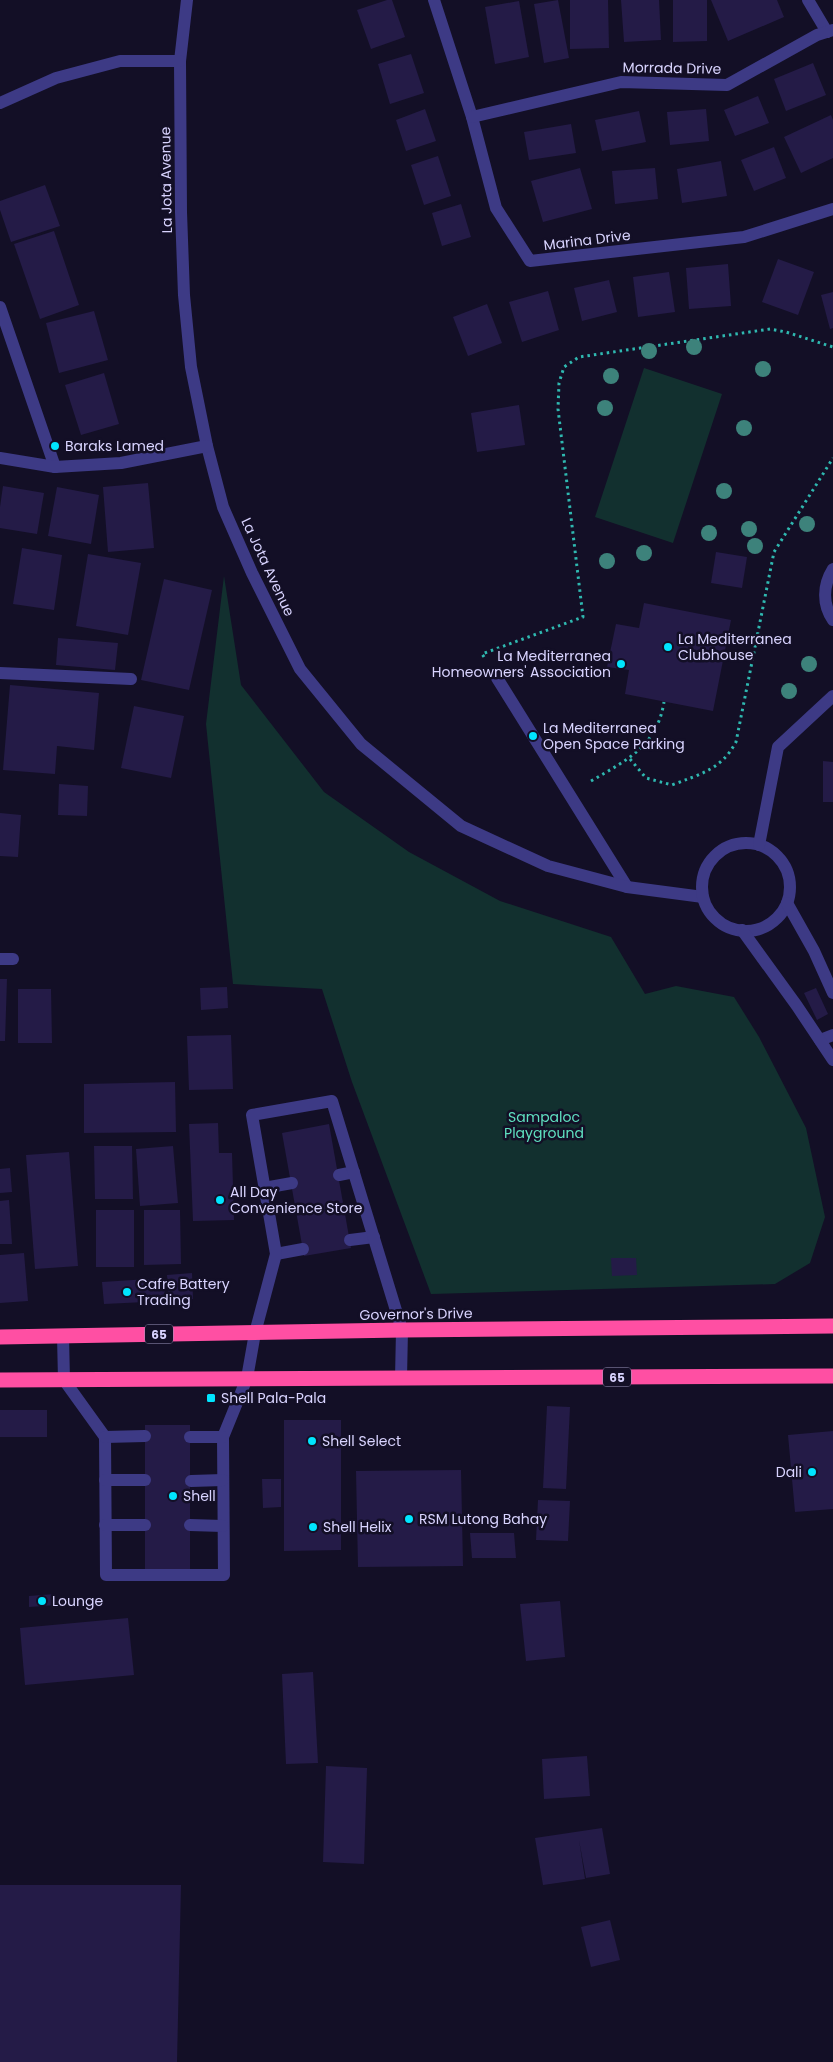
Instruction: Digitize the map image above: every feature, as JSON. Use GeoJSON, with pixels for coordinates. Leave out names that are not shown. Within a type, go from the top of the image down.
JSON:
{"type":"FeatureCollection","features":[{"type":"Feature","properties":{"kind":"highway","name":"Governor's Drive"},"geometry":{"type":"LineString","coordinates":[[0,1337],[402,1330],[833,1326]]}},
{"type":"Feature","properties":{"kind":"highway","name":"65"},"geometry":{"type":"LineString","coordinates":[[0,1380],[833,1376]]}},
{"type":"Feature","properties":{"kind":"street","name":"La Jota Avenue"},"geometry":{"type":"LineString","coordinates":[[187,0],[180,61],[181,212],[184,296],[191,367],[207,446],[223,507],[252,573],[300,669],[362,744],[461,826],[548,866],[627,887],[703,897]]}},
{"type":"Feature","properties":{"kind":"street","name":"Marina Drive"},"geometry":{"type":"LineString","coordinates":[[434,0],[472,118],[496,208],[530,261],[744,237],[833,209]]}},
{"type":"Feature","properties":{"kind":"street"},"geometry":{"type":"LineString","coordinates":[[808,0],[830,31]]}},
{"type":"Feature","properties":{"kind":"street","name":"Morrada Drive"},"geometry":{"type":"LineString","coordinates":[[472,118],[621,82],[727,85],[817,35],[830,31]]}},
{"type":"Feature","properties":{"kind":"street"},"geometry":{"type":"LineString","coordinates":[[0,103],[56,78],[120,61],[180,61]]}},
{"type":"Feature","properties":{"kind":"street"},"geometry":{"type":"LineString","coordinates":[[0,307],[55,467]]}},
{"type":"Feature","properties":{"kind":"street"},"geometry":{"type":"LineString","coordinates":[[0,458],[55,467],[121,464],[207,446]]}},
{"type":"Feature","properties":{"kind":"street"},"geometry":{"type":"LineString","coordinates":[[833,569],[828,578],[824,596],[828,613],[833,620]]}},
{"type":"Feature","properties":{"kind":"street"},"geometry":{"type":"LineString","coordinates":[[0,673],[130,679]]}},
{"type":"Feature","properties":{"kind":"street"},"geometry":{"type":"LineString","coordinates":[[498,678],[627,887]]}},
{"type":"Feature","properties":{"kind":"street"},"geometry":{"type":"LineString","coordinates":[[759,845],[778,747],[833,696]]}},
{"type":"Feature","properties":{"kind":"street"},"geometry":{"type":"LineString","coordinates":[[746,843],[759,845],[772,852],[782,862],[788,875],[790,889],[787,903],[780,916],[769,925],[756,930],[728,927],[717,920],[708,910],[703,897],[702,883],[705,871],[712,859],[733,845],[746,843]]}},
{"type":"Feature","properties":{"kind":"street"},"geometry":{"type":"LineString","coordinates":[[787,903],[814,951],[833,994]]}},
{"type":"Feature","properties":{"kind":"street"},"geometry":{"type":"LineString","coordinates":[[742,930],[833,1060]]}},
{"type":"Feature","properties":{"kind":"street"},"geometry":{"type":"LineString","coordinates":[[820,1040],[833,1035]]}},
{"type":"Feature","properties":{"kind":"street"},"geometry":{"type":"LineString","coordinates":[[63,1336],[64,1380],[105,1437],[104,1525],[106,1574],[224,1575],[223,1437],[247,1378],[255,1332],[276,1254],[252,1115],[332,1101],[402,1330],[401,1378]]}},
{"type":"Feature","properties":{"kind":"street"},"geometry":{"type":"LineString","coordinates":[[338,1175],[354,1172]]}},
{"type":"Feature","properties":{"kind":"street"},"geometry":{"type":"LineString","coordinates":[[264,1188],[292,1183]]}},
{"type":"Feature","properties":{"kind":"street"},"geometry":{"type":"LineString","coordinates":[[350,1240],[374,1237]]}},
{"type":"Feature","properties":{"kind":"street"},"geometry":{"type":"LineString","coordinates":[[276,1254],[303,1249]]}},
{"type":"Feature","properties":{"kind":"street"},"geometry":{"type":"LineString","coordinates":[[105,1437],[145,1436]]}},
{"type":"Feature","properties":{"kind":"street"},"geometry":{"type":"LineString","coordinates":[[190,1437],[223,1437]]}},
{"type":"Feature","properties":{"kind":"street"},"geometry":{"type":"LineString","coordinates":[[105,1480],[145,1480]]}},
{"type":"Feature","properties":{"kind":"street"},"geometry":{"type":"LineString","coordinates":[[191,1480],[223,1480]]}},
{"type":"Feature","properties":{"kind":"street"},"geometry":{"type":"LineString","coordinates":[[104,1525],[145,1525]]}},
{"type":"Feature","properties":{"kind":"street"},"geometry":{"type":"LineString","coordinates":[[190,1525],[223,1526]]}},
{"type":"Feature","properties":{"kind":"path"},"geometry":{"type":"LineString","coordinates":[[498,678],[482,654],[583,617],[558,409],[559,383],[564,367],[579,357],[770,329],[786,332],[833,347]]}},
{"type":"Feature","properties":{"kind":"path"},"geometry":{"type":"LineString","coordinates":[[630,758],[646,778],[672,785],[720,764],[728,756],[736,742],[774,552],[833,458]]}},
{"type":"Feature","properties":{"kind":"path"},"geometry":{"type":"LineString","coordinates":[[569,793],[630,758],[643,746],[657,727],[662,716],[664,702]]}},
{"type":"Feature","properties":{"kind":"green space"},"geometry":{"type":"Polygon","coordinates":[[[644,368],[722,394],[673,543],[595,517],[644,368]]]}},
{"type":"Feature","properties":{"kind":"green space","name":"Sampaloc Playground"},"geometry":{"type":"Polygon","coordinates":[[[224,576],[241,685],[324,792],[409,852],[500,901],[611,937],[645,994],[676,986],[734,997],[759,1037],[806,1128],[825,1217],[810,1263],[775,1284],[431,1294],[352,1082],[322,989],[233,984],[206,724],[224,576]]]}},
{"type":"Feature","properties":{"kind":"building"},"geometry":{"type":"Polygon","coordinates":[[[392,0],[405,37],[371,49],[357,10],[392,0]]]}},
{"type":"Feature","properties":{"kind":"building"},"geometry":{"type":"Polygon","coordinates":[[[558,0],[569,58],[544,63],[534,4],[558,0]]]}},
{"type":"Feature","properties":{"kind":"building"},"geometry":{"type":"Polygon","coordinates":[[[570,0],[608,0],[609,48],[570,49],[570,0]]]}},
{"type":"Feature","properties":{"kind":"building"},"geometry":{"type":"Polygon","coordinates":[[[621,0],[659,0],[661,40],[624,42],[621,0]]]}},
{"type":"Feature","properties":{"kind":"building"},"geometry":{"type":"Polygon","coordinates":[[[673,0],[707,0],[707,41],[673,42],[673,0]]]}},
{"type":"Feature","properties":{"kind":"building"},"geometry":{"type":"Polygon","coordinates":[[[711,0],[777,0],[784,17],[728,41],[711,0]]]}},
{"type":"Feature","properties":{"kind":"building"},"geometry":{"type":"Polygon","coordinates":[[[519,1],[529,57],[495,64],[485,7],[519,1]]]}},
{"type":"Feature","properties":{"kind":"building"},"geometry":{"type":"Polygon","coordinates":[[[411,54],[424,93],[390,104],[378,64],[411,54]]]}},
{"type":"Feature","properties":{"kind":"building"},"geometry":{"type":"Polygon","coordinates":[[[813,63],[826,95],[786,111],[774,79],[813,63]]]}},
{"type":"Feature","properties":{"kind":"building"},"geometry":{"type":"Polygon","coordinates":[[[758,96],[769,123],[735,136],[724,110],[758,96]]]}},
{"type":"Feature","properties":{"kind":"building"},"geometry":{"type":"Polygon","coordinates":[[[425,109],[436,141],[406,151],[396,120],[425,109]]]}},
{"type":"Feature","properties":{"kind":"building"},"geometry":{"type":"Polygon","coordinates":[[[706,109],[709,141],[670,145],[667,112],[706,109]]]}},
{"type":"Feature","properties":{"kind":"building"},"geometry":{"type":"Polygon","coordinates":[[[639,111],[646,142],[602,151],[595,120],[639,111]]]}},
{"type":"Feature","properties":{"kind":"building"},"geometry":{"type":"Polygon","coordinates":[[[831,115],[833,120],[833,158],[801,173],[784,137],[831,115]]]}},
{"type":"Feature","properties":{"kind":"building"},"geometry":{"type":"Polygon","coordinates":[[[571,124],[576,153],[529,160],[524,132],[571,124]]]}},
{"type":"Feature","properties":{"kind":"building"},"geometry":{"type":"Polygon","coordinates":[[[774,147],[786,178],[754,191],[741,160],[774,147]]]}},
{"type":"Feature","properties":{"kind":"building"},"geometry":{"type":"Polygon","coordinates":[[[438,156],[451,196],[424,205],[411,165],[438,156]]]}},
{"type":"Feature","properties":{"kind":"building"},"geometry":{"type":"Polygon","coordinates":[[[721,161],[727,196],[682,203],[677,169],[721,161]]]}},
{"type":"Feature","properties":{"kind":"building"},"geometry":{"type":"Polygon","coordinates":[[[580,168],[592,209],[543,222],[531,181],[580,168]]]}},
{"type":"Feature","properties":{"kind":"building"},"geometry":{"type":"Polygon","coordinates":[[[655,168],[658,199],[615,204],[612,171],[655,168]]]}},
{"type":"Feature","properties":{"kind":"building"},"geometry":{"type":"Polygon","coordinates":[[[45,185],[60,226],[11,242],[0,210],[0,201],[45,185]]]}},
{"type":"Feature","properties":{"kind":"building"},"geometry":{"type":"Polygon","coordinates":[[[461,204],[471,237],[442,246],[432,213],[461,204]]]}},
{"type":"Feature","properties":{"kind":"building"},"geometry":{"type":"Polygon","coordinates":[[[54,231],[79,305],[40,319],[14,244],[54,231]]]}},
{"type":"Feature","properties":{"kind":"building"},"geometry":{"type":"Polygon","coordinates":[[[778,259],[814,272],[798,315],[762,302],[778,259]]]}},
{"type":"Feature","properties":{"kind":"building"},"geometry":{"type":"Polygon","coordinates":[[[728,264],[731,306],[689,309],[686,268],[728,264]]]}},
{"type":"Feature","properties":{"kind":"building"},"geometry":{"type":"Polygon","coordinates":[[[669,272],[675,312],[638,317],[633,277],[669,272]]]}},
{"type":"Feature","properties":{"kind":"building"},"geometry":{"type":"Polygon","coordinates":[[[609,280],[617,312],[582,321],[574,288],[609,280]]]}},
{"type":"Feature","properties":{"kind":"building"},"geometry":{"type":"Polygon","coordinates":[[[548,291],[559,330],[522,342],[509,302],[548,291]]]}},
{"type":"Feature","properties":{"kind":"building"},"geometry":{"type":"Polygon","coordinates":[[[833,292],[833,328],[830,329],[821,295],[833,292]]]}},
{"type":"Feature","properties":{"kind":"building"},"geometry":{"type":"Polygon","coordinates":[[[487,304],[502,343],[468,356],[453,317],[487,304]]]}},
{"type":"Feature","properties":{"kind":"building"},"geometry":{"type":"Polygon","coordinates":[[[94,311],[108,360],[59,373],[46,323],[94,311]]]}},
{"type":"Feature","properties":{"kind":"building"},"geometry":{"type":"Polygon","coordinates":[[[104,373],[119,424],[81,435],[65,385],[104,373]]]}},
{"type":"Feature","properties":{"kind":"building"},"geometry":{"type":"Polygon","coordinates":[[[519,405],[525,445],[477,452],[471,413],[519,405]]]}},
{"type":"Feature","properties":{"kind":"building"},"geometry":{"type":"Polygon","coordinates":[[[148,483],[154,548],[108,552],[103,487],[148,483]]]}},
{"type":"Feature","properties":{"kind":"building"},"geometry":{"type":"Polygon","coordinates":[[[3,486],[44,493],[37,534],[0,528],[3,486]]]}},
{"type":"Feature","properties":{"kind":"building"},"geometry":{"type":"Polygon","coordinates":[[[57,487],[99,495],[91,544],[48,536],[57,487]]]}},
{"type":"Feature","properties":{"kind":"building"},"geometry":{"type":"Polygon","coordinates":[[[22,548],[62,555],[54,610],[13,604],[22,548]]]}},
{"type":"Feature","properties":{"kind":"building"},"geometry":{"type":"Polygon","coordinates":[[[716,552],[747,557],[742,588],[711,583],[716,552]]]}},
{"type":"Feature","properties":{"kind":"building"},"geometry":{"type":"Polygon","coordinates":[[[88,554],[141,563],[128,635],[76,626],[88,554]]]}},
{"type":"Feature","properties":{"kind":"building"},"geometry":{"type":"Polygon","coordinates":[[[164,579],[212,590],[189,690],[141,680],[164,579]]]}},
{"type":"Feature","properties":{"kind":"building","name":"La Mediterranea Clubhouse"},"geometry":{"type":"Polygon","coordinates":[[[644,603],[731,620],[713,711],[625,694],[629,670],[607,667],[616,624],[639,628],[644,603]]]}},
{"type":"Feature","properties":{"kind":"building"},"geometry":{"type":"Polygon","coordinates":[[[58,638],[118,643],[115,670],[56,665],[58,638]]]}},
{"type":"Feature","properties":{"kind":"building"},"geometry":{"type":"Polygon","coordinates":[[[10,685],[99,693],[94,750],[57,746],[55,774],[3,770],[10,685]]]}},
{"type":"Feature","properties":{"kind":"building"},"geometry":{"type":"Polygon","coordinates":[[[134,706],[184,716],[171,778],[121,768],[134,706]]]}},
{"type":"Feature","properties":{"kind":"building"},"geometry":{"type":"Polygon","coordinates":[[[823,761],[833,762],[833,802],[823,802],[823,761]]]}},
{"type":"Feature","properties":{"kind":"building"},"geometry":{"type":"Polygon","coordinates":[[[59,784],[88,786],[87,816],[58,815],[59,784]]]}},
{"type":"Feature","properties":{"kind":"building"},"geometry":{"type":"Polygon","coordinates":[[[0,813],[21,815],[18,857],[0,856],[0,813]]]}},
{"type":"Feature","properties":{"kind":"building"},"geometry":{"type":"Polygon","coordinates":[[[0,979],[7,979],[5,1041],[0,1041],[0,979]]]}},
{"type":"Feature","properties":{"kind":"building"},"geometry":{"type":"Polygon","coordinates":[[[227,987],[228,1008],[201,1010],[200,988],[227,987]]]}},
{"type":"Feature","properties":{"kind":"building"},"geometry":{"type":"Polygon","coordinates":[[[816,988],[828,1014],[817,1020],[804,993],[816,988]]]}},
{"type":"Feature","properties":{"kind":"building"},"geometry":{"type":"Polygon","coordinates":[[[18,989],[51,989],[52,1043],[18,1043],[18,989]]]}},
{"type":"Feature","properties":{"kind":"building"},"geometry":{"type":"Polygon","coordinates":[[[231,1035],[233,1089],[189,1090],[187,1036],[231,1035]]]}},
{"type":"Feature","properties":{"kind":"building"},"geometry":{"type":"Polygon","coordinates":[[[175,1082],[176,1132],[84,1133],[84,1084],[175,1082]]]}},
{"type":"Feature","properties":{"kind":"building"},"geometry":{"type":"Polygon","coordinates":[[[218,1123],[219,1153],[232,1153],[234,1220],[193,1221],[189,1124],[218,1123]]]}},
{"type":"Feature","properties":{"kind":"building"},"geometry":{"type":"Polygon","coordinates":[[[329,1124],[351,1248],[304,1256],[282,1133],[329,1124]]]}},
{"type":"Feature","properties":{"kind":"building"},"geometry":{"type":"Polygon","coordinates":[[[94,1146],[132,1146],[133,1199],[95,1199],[94,1146]]]}},
{"type":"Feature","properties":{"kind":"building"},"geometry":{"type":"Polygon","coordinates":[[[173,1146],[178,1203],[140,1206],[136,1149],[173,1146]]]}},
{"type":"Feature","properties":{"kind":"building"},"geometry":{"type":"Polygon","coordinates":[[[69,1152],[78,1266],[35,1269],[26,1155],[69,1152]]]}},
{"type":"Feature","properties":{"kind":"building"},"geometry":{"type":"Polygon","coordinates":[[[10,1168],[12,1192],[0,1193],[0,1169],[10,1168]]]}},
{"type":"Feature","properties":{"kind":"building"},"geometry":{"type":"Polygon","coordinates":[[[9,1200],[12,1244],[0,1244],[0,1201],[9,1200]]]}},
{"type":"Feature","properties":{"kind":"building"},"geometry":{"type":"Polygon","coordinates":[[[96,1210],[134,1210],[134,1267],[96,1267],[96,1210]]]}},
{"type":"Feature","properties":{"kind":"building"},"geometry":{"type":"Polygon","coordinates":[[[144,1210],[180,1210],[181,1264],[144,1265],[144,1210]]]}},
{"type":"Feature","properties":{"kind":"building"},"geometry":{"type":"Polygon","coordinates":[[[24,1253],[28,1301],[0,1303],[0,1255],[24,1253]]]}},
{"type":"Feature","properties":{"kind":"building"},"geometry":{"type":"Polygon","coordinates":[[[611,1258],[636,1258],[637,1275],[612,1276],[611,1258]]]}},
{"type":"Feature","properties":{"kind":"building"},"geometry":{"type":"Polygon","coordinates":[[[192,1273],[193,1299],[169,1301],[167,1275],[192,1273]]]}},
{"type":"Feature","properties":{"kind":"building","name":"Cafre Battery Trading"},"geometry":{"type":"Polygon","coordinates":[[[164,1278],[166,1301],[104,1304],[102,1282],[164,1278]]]}},
{"type":"Feature","properties":{"kind":"building"},"geometry":{"type":"Polygon","coordinates":[[[547,1406],[570,1407],[566,1489],[543,1488],[547,1406]]]}},
{"type":"Feature","properties":{"kind":"building"},"geometry":{"type":"Polygon","coordinates":[[[0,1410],[47,1410],[47,1437],[0,1437],[0,1410]]]}},
{"type":"Feature","properties":{"kind":"building","name":"Shell Select"},"geometry":{"type":"Polygon","coordinates":[[[284,1420],[341,1420],[341,1550],[284,1551],[284,1420]]]}},
{"type":"Feature","properties":{"kind":"building"},"geometry":{"type":"Polygon","coordinates":[[[145,1425],[190,1425],[190,1572],[145,1571],[145,1425]]]}},
{"type":"Feature","properties":{"kind":"building","name":"Dali"},"geometry":{"type":"Polygon","coordinates":[[[833,1431],[833,1509],[795,1512],[788,1435],[833,1431]]]}},
{"type":"Feature","properties":{"kind":"building","name":"RSM Lutong Bahay"},"geometry":{"type":"Polygon","coordinates":[[[461,1470],[463,1566],[358,1567],[356,1471],[461,1470]]]}},
{"type":"Feature","properties":{"kind":"building"},"geometry":{"type":"Polygon","coordinates":[[[262,1479],[281,1479],[281,1507],[263,1508],[262,1479]]]}},
{"type":"Feature","properties":{"kind":"building"},"geometry":{"type":"Polygon","coordinates":[[[538,1500],[570,1501],[568,1541],[536,1540],[538,1500]]]}},
{"type":"Feature","properties":{"kind":"building"},"geometry":{"type":"Polygon","coordinates":[[[470,1533],[514,1533],[516,1558],[472,1558],[470,1533]]]}},
{"type":"Feature","properties":{"kind":"building","name":"Lounge"},"geometry":{"type":"Polygon","coordinates":[[[55,1594],[56,1605],[29,1607],[29,1596],[55,1594]]]}},
{"type":"Feature","properties":{"kind":"building"},"geometry":{"type":"Polygon","coordinates":[[[560,1601],[565,1657],[526,1661],[520,1604],[560,1601]]]}},
{"type":"Feature","properties":{"kind":"building"},"geometry":{"type":"Polygon","coordinates":[[[128,1618],[134,1675],[25,1685],[20,1628],[128,1618]]]}},
{"type":"Feature","properties":{"kind":"building"},"geometry":{"type":"Polygon","coordinates":[[[313,1672],[318,1763],[286,1764],[282,1674],[313,1672]]]}},
{"type":"Feature","properties":{"kind":"building"},"geometry":{"type":"Polygon","coordinates":[[[587,1756],[590,1796],[544,1799],[542,1759],[587,1756]]]}},
{"type":"Feature","properties":{"kind":"building"},"geometry":{"type":"Polygon","coordinates":[[[326,1766],[367,1768],[364,1864],[323,1862],[326,1766]]]}},
{"type":"Feature","properties":{"kind":"building"},"geometry":{"type":"Polygon","coordinates":[[[602,1828],[610,1874],[586,1878],[579,1840],[585,1879],[543,1885],[535,1838],[602,1828]]]}},
{"type":"Feature","properties":{"kind":"building"},"geometry":{"type":"Polygon","coordinates":[[[0,1885],[181,1885],[177,2062],[0,2062],[0,1885]]]}},
{"type":"Feature","properties":{"kind":"building"},"geometry":{"type":"Polygon","coordinates":[[[610,1920],[620,1960],[591,1967],[581,1927],[610,1920]]]}},
{"type":"Feature","properties":{"kind":"place","name":"Baraks Lamed"},"geometry":{"type":"Point","coordinates":[55,446]}},
{"type":"Feature","properties":{"kind":"place","name":"La Mediterranea Clubhouse"},"geometry":{"type":"Point","coordinates":[668,647]}},
{"type":"Feature","properties":{"kind":"place","name":"La Mediterranea Homeowners' Association"},"geometry":{"type":"Point","coordinates":[621,664]}},
{"type":"Feature","properties":{"kind":"place","name":"La Mediterranea Open Space Parking"},"geometry":{"type":"Point","coordinates":[533,736]}},
{"type":"Feature","properties":{"kind":"place","name":"All Day Convenience Store"},"geometry":{"type":"Point","coordinates":[220,1200]}},
{"type":"Feature","properties":{"kind":"place","name":"Cafre Battery Trading"},"geometry":{"type":"Point","coordinates":[127,1292]}},
{"type":"Feature","properties":{"kind":"place","name":"Shell Pala-Pala"},"geometry":{"type":"Point","coordinates":[211,1398]}},
{"type":"Feature","properties":{"kind":"place","name":"Shell Select"},"geometry":{"type":"Point","coordinates":[312,1441]}},
{"type":"Feature","properties":{"kind":"place","name":"Dali"},"geometry":{"type":"Point","coordinates":[812,1472]}},
{"type":"Feature","properties":{"kind":"place","name":"Shell"},"geometry":{"type":"Point","coordinates":[173,1496]}},
{"type":"Feature","properties":{"kind":"place","name":"RSM Lutong Bahay"},"geometry":{"type":"Point","coordinates":[409,1519]}},
{"type":"Feature","properties":{"kind":"place","name":"Shell Helix"},"geometry":{"type":"Point","coordinates":[313,1527]}},
{"type":"Feature","properties":{"kind":"place","name":"Lounge"},"geometry":{"type":"Point","coordinates":[42,1601]}}]}
